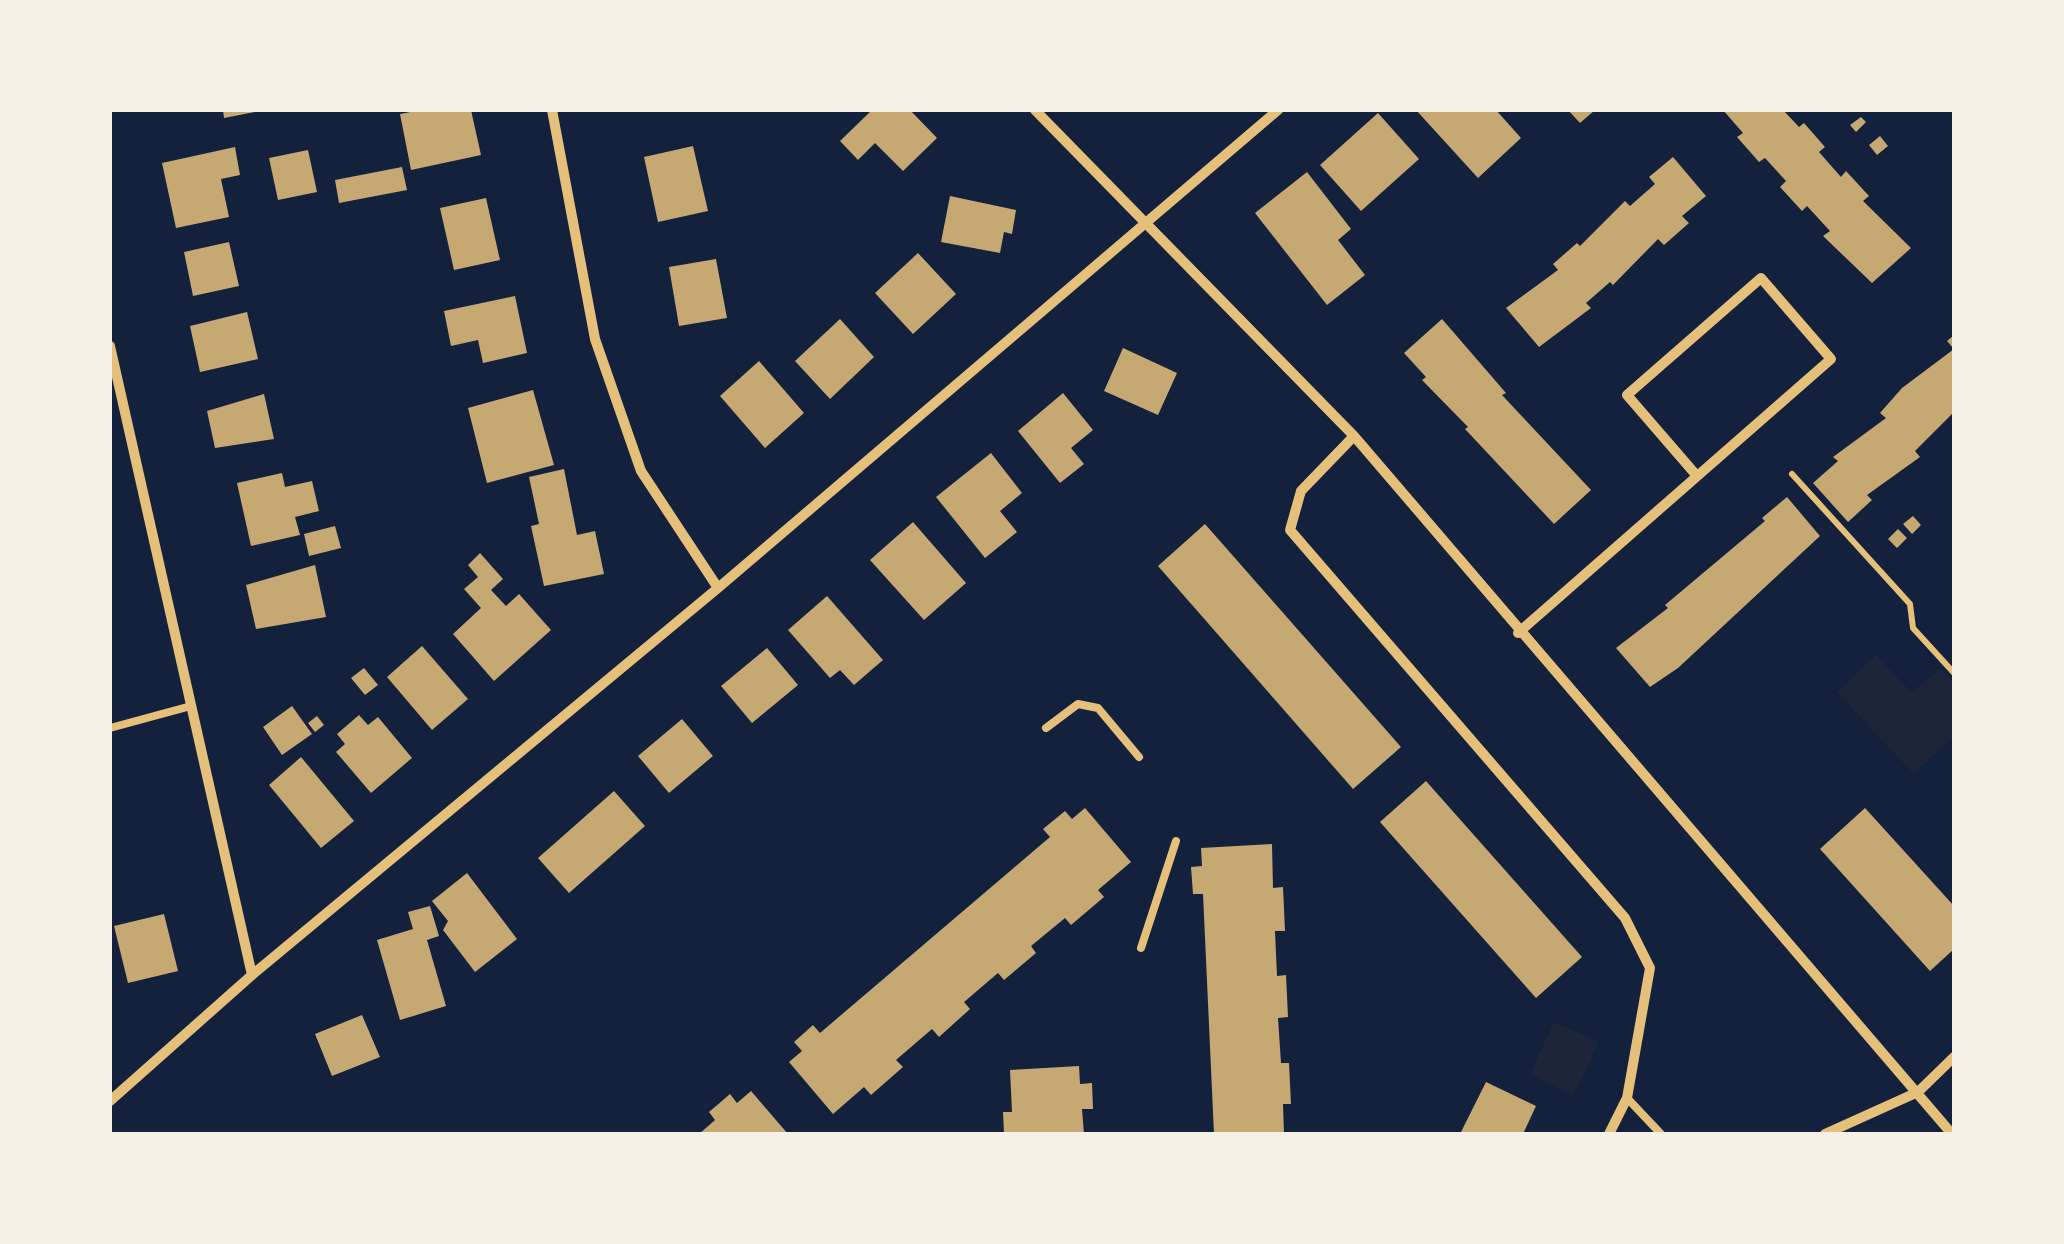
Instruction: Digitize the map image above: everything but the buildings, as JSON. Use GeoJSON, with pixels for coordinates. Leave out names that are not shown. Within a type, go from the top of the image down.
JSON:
{"type":"FeatureCollection","features":[{"type":"Feature","properties":{"kind":"street"},"geometry":{"type":"LineString","coordinates":[[552,110],[595,339],[641,471],[718,588]]}},
{"type":"Feature","properties":{"kind":"street"},"geometry":{"type":"LineString","coordinates":[[1035,110],[1354,436],[1518,633],[1952,1134]]}},
{"type":"Feature","properties":{"kind":"street"},"geometry":{"type":"LineString","coordinates":[[110,1101],[252,975],[718,588],[1278,110]]}},
{"type":"Feature","properties":{"kind":"street"},"geometry":{"type":"LineString","coordinates":[[1518,633],[1697,476],[1831,358],[1761,278],[1627,395],[1697,476]]}},
{"type":"Feature","properties":{"kind":"street"},"geometry":{"type":"LineString","coordinates":[[110,346],[252,975]]}},
{"type":"Feature","properties":{"kind":"street"},"geometry":{"type":"LineString","coordinates":[[1354,436],[1301,491],[1290,530],[1626,918],[1650,968],[1627,1098],[1609,1134]]}},
{"type":"Feature","properties":{"kind":"street"},"geometry":{"type":"LineString","coordinates":[[1826,1134],[1918,1092],[1954,1058]]}},
{"type":"Feature","properties":{"kind":"lane"},"geometry":{"type":"LineString","coordinates":[[1046,728],[1078,704],[1098,708],[1139,757]]}},
{"type":"Feature","properties":{"kind":"lane"},"geometry":{"type":"LineString","coordinates":[[110,728],[192,706]]}},
{"type":"Feature","properties":{"kind":"lane"},"geometry":{"type":"LineString","coordinates":[[1141,948],[1176,841]]}},
{"type":"Feature","properties":{"kind":"lane"},"geometry":{"type":"LineString","coordinates":[[1627,1098],[1661,1134]]}},
{"type":"Feature","properties":{"kind":"path"},"geometry":{"type":"LineString","coordinates":[[1792,474],[1910,604],[1913,628],[1954,673]]}},
{"type":"Feature","properties":{"kind":"shaded area"},"geometry":{"type":"Polygon","coordinates":[[[1876,655],[1912,693],[1940,668],[1954,683],[1954,736],[1914,774],[1837,692],[1876,655]]]}},
{"type":"Feature","properties":{"kind":"shaded area"},"geometry":{"type":"Polygon","coordinates":[[[1554,1022],[1599,1042],[1573,1096],[1530,1074],[1554,1022]]]}}]}
